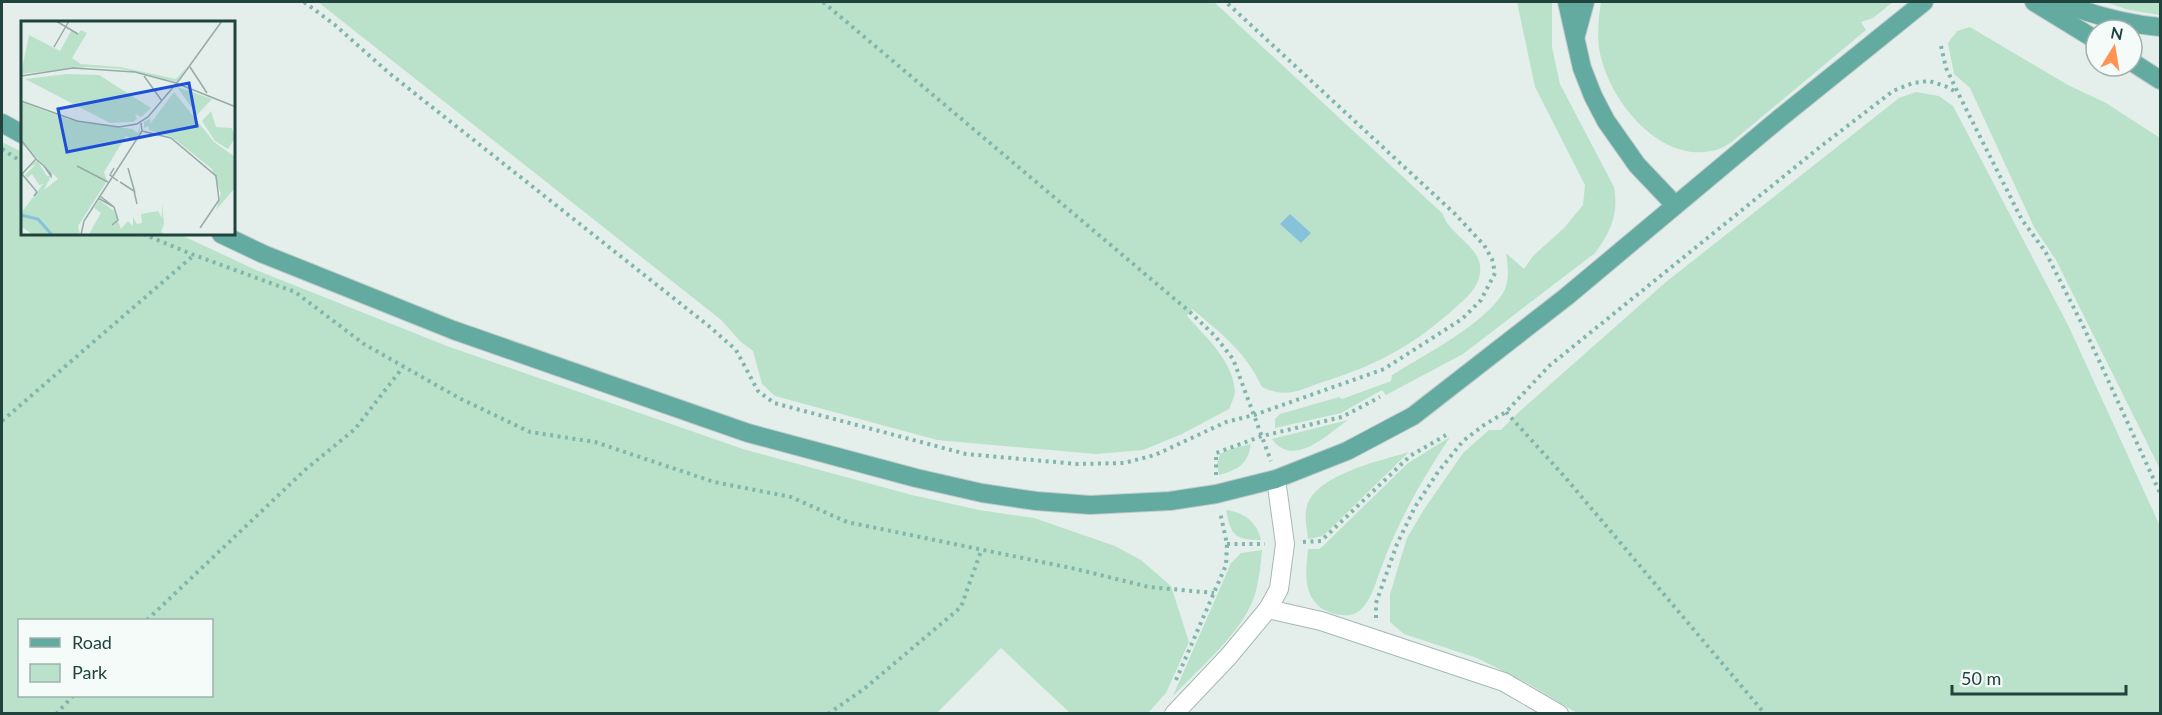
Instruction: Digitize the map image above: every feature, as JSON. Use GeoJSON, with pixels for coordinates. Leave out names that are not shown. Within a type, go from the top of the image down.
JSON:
{"type":"FeatureCollection","features":[{"type":"Feature","properties":{"kind":"main road"},"geometry":{"type":"LineString","coordinates":[[1568,2],[1582,68],[1606,121],[1637,165],[1675,205]]}},
{"type":"Feature","properties":{"kind":"main road"},"geometry":{"type":"LineString","coordinates":[[1576,37],[1585,2]]}},
{"type":"Feature","properties":{"kind":"main road"},"geometry":{"type":"LineString","coordinates":[[226,236],[284,262],[486,342],[748,433],[916,478],[982,493],[1036,501],[1090,505],[1170,501],[1216,494],[1276,479],[1347,451],[1413,416],[1566,297],[1924,2]]}},
{"type":"Feature","properties":{"kind":"main road"},"geometry":{"type":"LineString","coordinates":[[2034,2],[2084,33]]}},
{"type":"Feature","properties":{"kind":"main road"},"geometry":{"type":"LineString","coordinates":[[2060,2],[2095,15],[2136,25],[2160,27]]}},
{"type":"Feature","properties":{"kind":"main road"},"geometry":{"type":"LineString","coordinates":[[2144,70],[2160,80]]}},
{"type":"Feature","properties":{"kind":"main road"},"geometry":{"type":"LineString","coordinates":[[2,123],[21,133]]}},
{"type":"Feature","properties":{"kind":"street"},"geometry":{"type":"LineString","coordinates":[[1174,714],[1228,657],[1268,609],[1279,589],[1285,544],[1276,479]]}},
{"type":"Feature","properties":{"kind":"street"},"geometry":{"type":"LineString","coordinates":[[1268,609],[1321,621],[1504,682],[1559,714]]}},
{"type":"Feature","properties":{"kind":"path"},"geometry":{"type":"LineString","coordinates":[[304,2],[389,73],[710,327],[736,350],[758,390],[774,403],[966,454],[1077,464],[1124,463],[1155,455],[1226,422],[1254,415],[1384,369],[1462,319],[1481,300],[1495,273],[1492,259],[1484,245],[1454,213],[1226,2]]}},
{"type":"Feature","properties":{"kind":"path"},"geometry":{"type":"LineString","coordinates":[[823,2],[1190,312],[1215,336],[1233,359],[1276,479]]}},
{"type":"Feature","properties":{"kind":"path"},"geometry":{"type":"LineString","coordinates":[[1941,46],[1946,68],[1958,93],[2022,220],[2045,251],[2084,328],[2160,493]]}},
{"type":"Feature","properties":{"kind":"path"},"geometry":{"type":"LineString","coordinates":[[1376,640],[1376,603],[1397,544],[1415,507],[1438,472],[1463,441],[1506,412],[1549,366],[1820,147],[1893,91],[1913,83],[1929,81],[1958,93]]}},
{"type":"Feature","properties":{"kind":"path"},"geometry":{"type":"LineString","coordinates":[[2,149],[21,161]]}},
{"type":"Feature","properties":{"kind":"path"},"geometry":{"type":"LineString","coordinates":[[148,236],[295,292],[364,344],[459,398],[530,432],[595,442],[714,482],[791,497],[847,522],[1076,569],[1149,587],[1214,593]]}},
{"type":"Feature","properties":{"kind":"path"},"geometry":{"type":"LineString","coordinates":[[2,421],[194,255]]}},
{"type":"Feature","properties":{"kind":"path"},"geometry":{"type":"LineString","coordinates":[[149,619],[305,470],[355,429],[403,367]]}},
{"type":"Feature","properties":{"kind":"path"},"geometry":{"type":"LineString","coordinates":[[1176,681],[1226,565],[1227,544],[1216,494],[1216,453],[1262,436],[1342,417],[1380,397]]}},
{"type":"Feature","properties":{"kind":"path"},"geometry":{"type":"LineString","coordinates":[[1506,412],[1564,476],[1765,714]]}},
{"type":"Feature","properties":{"kind":"path"},"geometry":{"type":"LineString","coordinates":[[1227,544],[1285,544],[1321,541],[1410,456],[1446,435]]}},
{"type":"Feature","properties":{"kind":"path"},"geometry":{"type":"LineString","coordinates":[[828,714],[864,689],[961,607],[981,551]]}},
{"type":"Feature","properties":{"kind":"path"},"geometry":{"type":"LineString","coordinates":[[57,714],[72,697]]}},
{"type":"Feature","properties":{"kind":"green space"},"geometry":{"type":"Polygon","coordinates":[[[318,2],[1214,2],[1443,214],[1446,222],[1477,256],[1480,264],[1479,279],[1474,289],[1439,322],[1393,353],[1360,369],[1289,393],[1262,387],[1240,353],[1192,309],[1187,316],[1210,341],[1229,369],[1235,391],[1234,398],[1229,409],[1182,434],[1143,450],[1096,454],[937,440],[775,396],[762,384],[753,351],[741,342],[720,319],[318,2]]]}},
{"type":"Feature","properties":{"kind":"green space"},"geometry":{"type":"Polygon","coordinates":[[[1517,2],[1552,2],[1552,47],[1560,84],[1614,187],[1614,214],[1605,237],[1595,253],[1463,354],[1386,395],[1382,390],[1341,413],[1275,428],[1275,419],[1280,414],[1339,397],[1342,399],[1391,381],[1392,375],[1468,328],[1494,305],[1503,293],[1508,279],[1506,253],[1524,269],[1533,256],[1564,228],[1583,205],[1585,185],[1535,87],[1517,2]]]}},
{"type":"Feature","properties":{"kind":"green space"},"geometry":{"type":"Polygon","coordinates":[[[1601,2],[1893,2],[1873,18],[1861,22],[1866,30],[1735,139],[1724,147],[1703,152],[1684,150],[1665,143],[1647,131],[1619,98],[1600,54],[1598,32],[1601,2]]]}},
{"type":"Feature","properties":{"kind":"green space"},"geometry":{"type":"Polygon","coordinates":[[[2105,2],[2160,2],[2160,15],[2129,10],[2105,2]]]}},
{"type":"Feature","properties":{"kind":"green space"},"geometry":{"type":"Polygon","coordinates":[[[1970,27],[2068,85],[2106,103],[2160,138],[2160,469],[2056,260],[2034,227],[1970,88],[1954,74],[1948,43],[1957,31],[1970,27]]]}},
{"type":"Feature","properties":{"kind":"green space"},"geometry":{"type":"Polygon","coordinates":[[[1916,92],[1939,96],[1953,106],[2069,327],[2160,526],[2160,713],[1577,713],[1529,684],[1477,658],[1404,634],[1390,622],[1390,594],[1407,538],[1463,453],[1489,430],[1501,430],[1666,282],[1899,98],[1916,92]]]}},
{"type":"Feature","properties":{"kind":"green space"},"geometry":{"type":"Polygon","coordinates":[[[2,142],[21,152],[21,236],[183,236],[256,270],[447,346],[743,449],[912,495],[979,510],[1034,518],[1115,546],[1141,560],[1171,586],[1189,642],[1166,693],[1148,713],[1070,713],[1001,648],[937,713],[2,713],[2,142]]]}},
{"type":"Feature","properties":{"kind":"green space"},"geometry":{"type":"Polygon","coordinates":[[[1348,420],[1321,440],[1300,450],[1290,451],[1280,447],[1272,439],[1348,420]]]}},
{"type":"Feature","properties":{"kind":"green space"},"geometry":{"type":"Polygon","coordinates":[[[1450,437],[1404,515],[1366,604],[1356,613],[1348,615],[1333,614],[1321,608],[1308,589],[1306,573],[1308,549],[1319,549],[1323,546],[1408,463],[1450,437]]]}},
{"type":"Feature","properties":{"kind":"green space"},"geometry":{"type":"Polygon","coordinates":[[[1251,444],[1250,451],[1241,465],[1219,475],[1217,464],[1220,454],[1251,444]]]}},
{"type":"Feature","properties":{"kind":"green space"},"geometry":{"type":"Polygon","coordinates":[[[1409,452],[1323,536],[1308,539],[1307,506],[1313,495],[1323,485],[1351,470],[1409,452]]]}},
{"type":"Feature","properties":{"kind":"green space"},"geometry":{"type":"Polygon","coordinates":[[[1226,510],[1249,519],[1261,540],[1245,539],[1236,535],[1230,526],[1226,510]]]}},
{"type":"Feature","properties":{"kind":"green space"},"geometry":{"type":"Polygon","coordinates":[[[1262,550],[1256,591],[1243,620],[1221,647],[1173,696],[1231,563],[1241,553],[1262,550]]]}},
{"type":"Feature","properties":{"kind":"water"},"geometry":{"type":"Polygon","coordinates":[[[1290,214],[1311,233],[1301,243],[1280,224],[1290,214]]]}}]}
